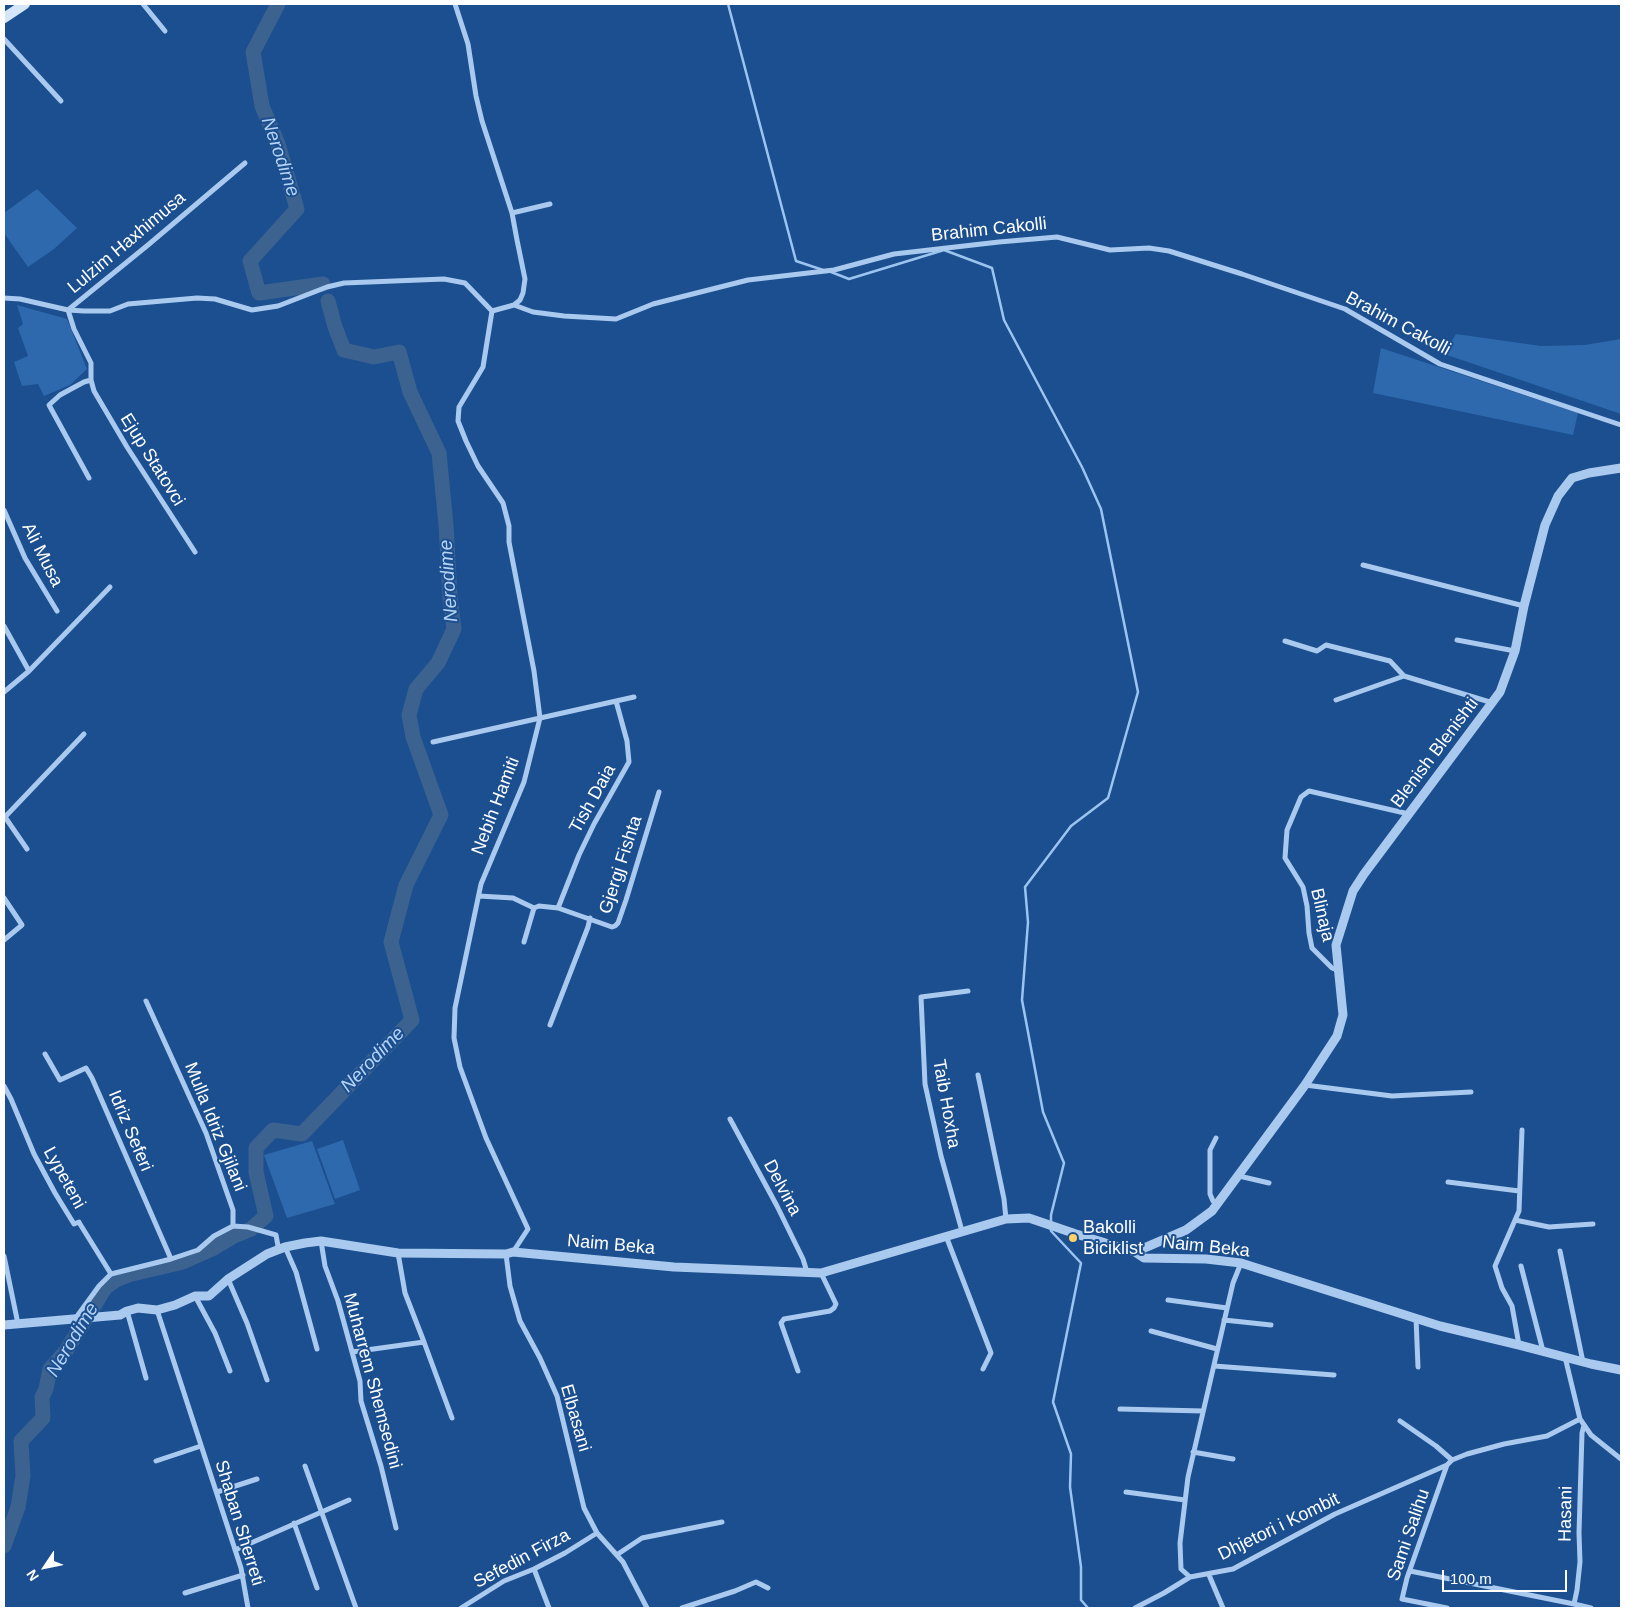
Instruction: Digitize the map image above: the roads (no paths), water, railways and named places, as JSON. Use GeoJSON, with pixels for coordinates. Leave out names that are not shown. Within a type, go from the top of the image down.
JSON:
{"type":"FeatureCollection","features":[{"type":"Feature","properties":{"kind":"main road"},"geometry":{"type":"LineString","coordinates":[[4,18],[20,5]]}},
{"type":"Feature","properties":{"kind":"street"},"geometry":{"type":"LineString","coordinates":[[143,4],[165,31]]}},
{"type":"Feature","properties":{"kind":"street"},"geometry":{"type":"LineString","coordinates":[[455,4],[468,44],[482,121],[512,213],[525,279],[520,300],[514,305],[492,311]]}},
{"type":"Feature","properties":{"kind":"street"},"geometry":{"type":"LineString","coordinates":[[4,39],[61,101]]}},
{"type":"Feature","properties":{"kind":"street","name":"Lulzim Haxhimusa"},"geometry":{"type":"LineString","coordinates":[[68,310],[245,163]]}},
{"type":"Feature","properties":{"kind":"street"},"geometry":{"type":"LineString","coordinates":[[512,213],[550,204]]}},
{"type":"Feature","properties":{"kind":"street","name":"Brahim Cakolli"},"geometry":{"type":"LineString","coordinates":[[514,305],[533,312],[616,319],[652,304],[748,280],[834,270],[894,254],[999,242],[1057,238],[1110,250],[1149,248],[1169,251],[1345,309],[1440,364],[1621,425]]}},
{"type":"Feature","properties":{"kind":"street","name":"Lulzim Haxhimusa"},"geometry":{"type":"LineString","coordinates":[[68,310],[110,310],[128,304],[183,298],[215,299],[252,310],[278,306],[327,287],[344,283],[444,279],[465,284],[492,311]]}},
{"type":"Feature","properties":{"kind":"street"},"geometry":{"type":"LineString","coordinates":[[4,298],[20,299],[68,310]]}},
{"type":"Feature","properties":{"kind":"street","name":"Ejup Statovci"},"geometry":{"type":"LineString","coordinates":[[68,310],[74,329],[91,363],[91,380],[94,391],[117,432],[195,552]]}},
{"type":"Feature","properties":{"kind":"street","name":"Nebih Hamiti"},"geometry":{"type":"LineString","coordinates":[[492,311],[483,367],[459,407],[458,422],[478,466],[503,503],[534,671],[540,718],[524,782],[481,884],[454,1008],[454,1038],[469,1095],[486,1138],[528,1229],[509,1253]]}},
{"type":"Feature","properties":{"kind":"street"},"geometry":{"type":"LineString","coordinates":[[89,478],[48,405],[60,395],[91,380]]}},
{"type":"Feature","properties":{"kind":"street","name":"Blenish Blenishti"},"geometry":{"type":"LineString","coordinates":[[1135,1252],[1186,1230],[1212,1212],[1305,1085],[1337,1036],[1343,1015],[1336,945],[1353,891],[1500,692],[1516,651],[1524,606],[1545,525],[1558,496],[1572,478],[1621,468]]}},
{"type":"Feature","properties":{"kind":"street","name":"Ali Musa"},"geometry":{"type":"LineString","coordinates":[[4,510],[26,558],[57,611]]}},
{"type":"Feature","properties":{"kind":"street"},"geometry":{"type":"LineString","coordinates":[[1363,565],[1524,606]]}},
{"type":"Feature","properties":{"kind":"street"},"geometry":{"type":"LineString","coordinates":[[4,692],[29,671],[110,587]]}},
{"type":"Feature","properties":{"kind":"street"},"geometry":{"type":"LineString","coordinates":[[4,626],[29,671]]}},
{"type":"Feature","properties":{"kind":"street"},"geometry":{"type":"LineString","coordinates":[[1457,640],[1516,651]]}},
{"type":"Feature","properties":{"kind":"street"},"geometry":{"type":"LineString","coordinates":[[1285,641],[1317,651],[1326,645],[1390,661],[1404,676],[1493,703]]}},
{"type":"Feature","properties":{"kind":"street"},"geometry":{"type":"LineString","coordinates":[[1336,700],[1404,676]]}},
{"type":"Feature","properties":{"kind":"street"},"geometry":{"type":"LineString","coordinates":[[433,742],[634,696]]}},
{"type":"Feature","properties":{"kind":"street","name":"Tish Daia"},"geometry":{"type":"LineString","coordinates":[[558,908],[579,855],[594,824],[629,762],[627,741],[616,701]]}},
{"type":"Feature","properties":{"kind":"street"},"geometry":{"type":"LineString","coordinates":[[27,849],[4,816],[84,734]]}},
{"type":"Feature","properties":{"kind":"street","name":"Gjergj Fishta"},"geometry":{"type":"LineString","coordinates":[[479,896],[513,898],[534,908],[539,906],[558,908],[612,927],[618,923],[659,792]]}},
{"type":"Feature","properties":{"kind":"street","name":"Blinaja"},"geometry":{"type":"LineString","coordinates":[[1337,970],[1332,968],[1312,948],[1307,906],[1302,887],[1284,858],[1286,830],[1300,796],[1308,792],[1409,814]]}},
{"type":"Feature","properties":{"kind":"street"},"geometry":{"type":"LineString","coordinates":[[4,898],[22,925],[4,940]]}},
{"type":"Feature","properties":{"kind":"street"},"geometry":{"type":"LineString","coordinates":[[524,942],[534,908]]}},
{"type":"Feature","properties":{"kind":"street"},"geometry":{"type":"LineString","coordinates":[[550,1025],[590,918]]}},
{"type":"Feature","properties":{"kind":"street","name":"Taib Hoxha"},"geometry":{"type":"LineString","coordinates":[[962,1231],[941,1156],[925,1084],[921,997],[968,991]]}},
{"type":"Feature","properties":{"kind":"street","name":"Mulla Idriz Gjilani"},"geometry":{"type":"LineString","coordinates":[[146,1001],[206,1134],[234,1210],[233,1226]]}},
{"type":"Feature","properties":{"kind":"street","name":"Idriz Seferi"},"geometry":{"type":"LineString","coordinates":[[45,1054],[60,1080],[86,1068],[99,1092],[171,1259]]}},
{"type":"Feature","properties":{"kind":"street"},"geometry":{"type":"LineString","coordinates":[[978,1075],[1004,1199],[1006,1219]]}},
{"type":"Feature","properties":{"kind":"street"},"geometry":{"type":"LineString","coordinates":[[1305,1085],[1392,1096],[1471,1092]]}},
{"type":"Feature","properties":{"kind":"street","name":"Lypeteni"},"geometry":{"type":"LineString","coordinates":[[4,1086],[34,1154],[55,1193],[74,1224],[78,1222],[81,1225],[111,1274]]}},
{"type":"Feature","properties":{"kind":"street","name":"Delvina"},"geometry":{"type":"LineString","coordinates":[[730,1119],[803,1259],[806,1272]]}},
{"type":"Feature","properties":{"kind":"street"},"geometry":{"type":"LineString","coordinates":[[1518,1344],[1512,1306],[1502,1288],[1495,1266],[1519,1211],[1522,1130]]}},
{"type":"Feature","properties":{"kind":"street"},"geometry":{"type":"LineString","coordinates":[[1216,1138],[1210,1150],[1210,1194],[1218,1204]]}},
{"type":"Feature","properties":{"kind":"street"},"geometry":{"type":"LineString","coordinates":[[1239,1176],[1269,1183]]}},
{"type":"Feature","properties":{"kind":"street"},"geometry":{"type":"LineString","coordinates":[[1448,1182],[1520,1191]]}},
{"type":"Feature","properties":{"kind":"street","name":"Naim Beka"},"geometry":{"type":"LineString","coordinates":[[4,1325],[120,1316],[127,1311],[138,1308],[157,1310],[195,1296],[209,1296],[228,1279],[267,1254],[285,1247],[321,1241],[398,1253],[509,1253],[674,1267],[821,1273],[1006,1219],[1029,1218],[1135,1252],[1144,1258],[1241,1263],[1440,1326],[1621,1370]]}},
{"type":"Feature","properties":{"kind":"street"},"geometry":{"type":"LineString","coordinates":[[1515,1220],[1549,1227],[1593,1224]]}},
{"type":"Feature","properties":{"kind":"street"},"geometry":{"type":"LineString","coordinates":[[74,1320],[99,1286],[111,1274],[198,1250],[214,1236],[233,1226],[248,1227],[276,1235],[278,1246],[285,1247],[296,1272],[317,1349]]}},
{"type":"Feature","properties":{"kind":"street"},"geometry":{"type":"LineString","coordinates":[[946,1236],[991,1353],[983,1369]]}},
{"type":"Feature","properties":{"kind":"street","name":"Muharrem Shemsedini"},"geometry":{"type":"LineString","coordinates":[[321,1241],[325,1266],[338,1301],[360,1380],[361,1401],[396,1528]]}},
{"type":"Feature","properties":{"kind":"street"},"geometry":{"type":"LineString","coordinates":[[1560,1251],[1583,1362]]}},
{"type":"Feature","properties":{"kind":"street"},"geometry":{"type":"LineString","coordinates":[[398,1253],[405,1293],[452,1418]]}},
{"type":"Feature","properties":{"kind":"street","name":"Elbasani"},"geometry":{"type":"LineString","coordinates":[[509,1253],[510,1286],[520,1321],[557,1396],[584,1508],[597,1533],[618,1554],[647,1608]]}},
{"type":"Feature","properties":{"kind":"street"},"geometry":{"type":"LineString","coordinates":[[4,1256],[18,1324]]}},
{"type":"Feature","properties":{"kind":"street"},"geometry":{"type":"LineString","coordinates":[[1135,1608],[1190,1577],[1181,1569],[1180,1557],[1188,1477],[1233,1283],[1241,1263]]}},
{"type":"Feature","properties":{"kind":"street"},"geometry":{"type":"LineString","coordinates":[[1521,1266],[1544,1352]]}},
{"type":"Feature","properties":{"kind":"street"},"geometry":{"type":"LineString","coordinates":[[798,1371],[781,1323],[784,1319],[830,1311],[834,1308],[836,1304],[821,1273]]}},
{"type":"Feature","properties":{"kind":"street"},"geometry":{"type":"LineString","coordinates":[[228,1279],[268,1380]]}},
{"type":"Feature","properties":{"kind":"street"},"geometry":{"type":"LineString","coordinates":[[195,1296],[215,1334],[230,1371]]}},
{"type":"Feature","properties":{"kind":"street"},"geometry":{"type":"LineString","coordinates":[[1168,1300],[1227,1308]]}},
{"type":"Feature","properties":{"kind":"street","name":"Shaban Sherreti"},"geometry":{"type":"LineString","coordinates":[[157,1310],[243,1575],[248,1608]]}},
{"type":"Feature","properties":{"kind":"street"},"geometry":{"type":"LineString","coordinates":[[127,1311],[146,1378]]}},
{"type":"Feature","properties":{"kind":"street"},"geometry":{"type":"LineString","coordinates":[[1416,1318],[1418,1366]]}},
{"type":"Feature","properties":{"kind":"street"},"geometry":{"type":"LineString","coordinates":[[1224,1320],[1271,1325]]}},
{"type":"Feature","properties":{"kind":"street"},"geometry":{"type":"LineString","coordinates":[[1151,1331],[1217,1349]]}},
{"type":"Feature","properties":{"kind":"street"},"geometry":{"type":"LineString","coordinates":[[352,1352],[424,1342]]}},
{"type":"Feature","properties":{"kind":"street"},"geometry":{"type":"LineString","coordinates":[[1565,1357],[1580,1419],[1591,1435],[1621,1459]]}},
{"type":"Feature","properties":{"kind":"street"},"geometry":{"type":"LineString","coordinates":[[1214,1366],[1334,1375]]}},
{"type":"Feature","properties":{"kind":"street"},"geometry":{"type":"LineString","coordinates":[[1120,1409],[1203,1411]]}},
{"type":"Feature","properties":{"kind":"street","name":"Dhjetori i Kombit"},"geometry":{"type":"LineString","coordinates":[[1190,1577],[1234,1569],[1335,1514],[1446,1465],[1452,1460],[1504,1444],[1547,1436],[1580,1419]]}},
{"type":"Feature","properties":{"kind":"street"},"geometry":{"type":"LineString","coordinates":[[1400,1421],[1436,1446],[1452,1460]]}},
{"type":"Feature","properties":{"kind":"street","name":"Hasani"},"geometry":{"type":"LineString","coordinates":[[1574,1604],[1580,1562],[1579,1514],[1582,1433],[1584,1426]]}},
{"type":"Feature","properties":{"kind":"street","name":"Shaban Sherreti"},"geometry":{"type":"LineString","coordinates":[[156,1461],[201,1446]]}},
{"type":"Feature","properties":{"kind":"street"},"geometry":{"type":"LineString","coordinates":[[1193,1452],[1233,1460]]}},
{"type":"Feature","properties":{"kind":"street","name":"Sami Salihu"},"geometry":{"type":"LineString","coordinates":[[1446,1465],[1402,1599],[1447,1608]]}},
{"type":"Feature","properties":{"kind":"street"},"geometry":{"type":"LineString","coordinates":[[305,1466],[356,1608]]}},
{"type":"Feature","properties":{"kind":"street"},"geometry":{"type":"LineString","coordinates":[[217,1492],[256,1479]]}},
{"type":"Feature","properties":{"kind":"street"},"geometry":{"type":"LineString","coordinates":[[1126,1492],[1185,1500]]}},
{"type":"Feature","properties":{"kind":"street"},"geometry":{"type":"LineString","coordinates":[[235,1550],[349,1500]]}},
{"type":"Feature","properties":{"kind":"street"},"geometry":{"type":"LineString","coordinates":[[618,1554],[642,1538],[722,1522]]}},
{"type":"Feature","properties":{"kind":"street"},"geometry":{"type":"LineString","coordinates":[[294,1523],[317,1588]]}},
{"type":"Feature","properties":{"kind":"street","name":"Sefedin Firza"},"geometry":{"type":"LineString","coordinates":[[461,1608],[468,1606],[504,1581],[534,1569],[565,1553],[597,1533]]}},
{"type":"Feature","properties":{"kind":"street"},"geometry":{"type":"LineString","coordinates":[[534,1569],[549,1608]]}},
{"type":"Feature","properties":{"kind":"street"},"geometry":{"type":"LineString","coordinates":[[1410,1571],[1591,1608]]}},
{"type":"Feature","properties":{"kind":"street"},"geometry":{"type":"LineString","coordinates":[[185,1593],[243,1575]]}},
{"type":"Feature","properties":{"kind":"street"},"geometry":{"type":"LineString","coordinates":[[1209,1575],[1223,1608]]}},
{"type":"Feature","properties":{"kind":"street"},"geometry":{"type":"LineString","coordinates":[[682,1608],[736,1591],[756,1582],[768,1588]]}},
{"type":"Feature","properties":{"kind":"waterway","name":"Nerodime"},"geometry":{"type":"LineString","coordinates":[[278,4],[253,52],[262,106],[278,144],[297,209],[250,261],[259,293],[323,284]]}},
{"type":"Feature","properties":{"kind":"waterway"},"geometry":{"type":"LineString","coordinates":[[728,4],[796,261],[823,270]]}},
{"type":"Feature","properties":{"kind":"waterway"},"geometry":{"type":"LineString","coordinates":[[831,272],[849,279],[944,250],[992,268],[1004,320],[1082,467],[1101,509],[1138,692],[1108,798],[1071,826],[1025,887],[1028,922],[1022,1000],[1043,1112],[1064,1163],[1051,1215],[1051,1223]]}},
{"type":"Feature","properties":{"kind":"waterway","name":"Nerodime"},"geometry":{"type":"LineString","coordinates":[[4,1546],[18,1507],[23,1476],[21,1441],[43,1418],[42,1397],[46,1389],[50,1369],[66,1351],[105,1288],[116,1280],[128,1275],[183,1262],[251,1229],[266,1216],[256,1172],[256,1148],[273,1130],[302,1134],[412,1020],[391,942],[406,885],[441,815],[413,737],[409,715],[416,689],[438,663],[454,629],[439,453],[410,392],[399,352],[374,357],[344,350],[328,301]]}},
{"type":"Feature","properties":{"kind":"waterway"},"geometry":{"type":"LineString","coordinates":[[1051,1228],[1051,1231],[1081,1263],[1053,1402],[1071,1454],[1070,1487],[1081,1567],[1081,1600],[1088,1608]]}},
{"type":"Feature","properties":{"kind":"place","name":"Bakolli Biciklist"},"geometry":{"type":"Point","coordinates":[1073,1238]}}]}
